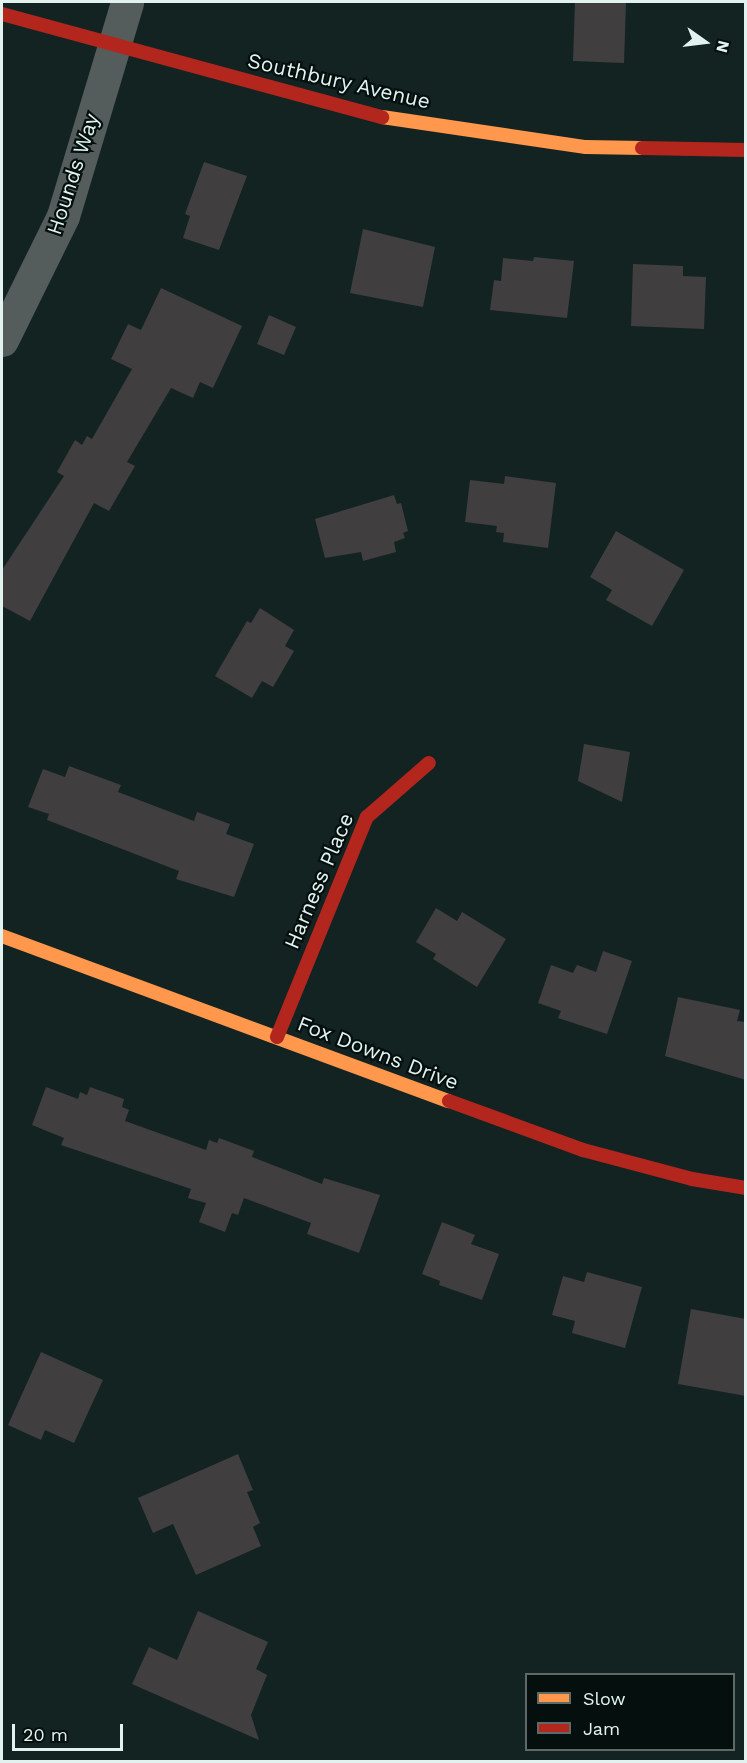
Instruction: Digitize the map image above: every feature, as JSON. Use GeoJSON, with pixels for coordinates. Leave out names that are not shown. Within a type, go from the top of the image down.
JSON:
{"type":"FeatureCollection","features":[{"type":"Feature","properties":{"kind":"street","name":"Hounds Way"},"geometry":{"type":"LineString","coordinates":[[2,340],[63,216],[127,2]]}},
{"type":"Feature","properties":{"kind":"street","name":"Southbury Avenue"},"geometry":{"type":"LineString","coordinates":[[2,14],[385,118],[586,147],[746,150]]}},
{"type":"Feature","properties":{"kind":"street","name":"Harness Place"},"geometry":{"type":"LineString","coordinates":[[277,1037],[367,817],[429,763]]}},
{"type":"Feature","properties":{"kind":"street","name":"Fox Downs Drive"},"geometry":{"type":"LineString","coordinates":[[2,936],[583,1150],[692,1179],[746,1188]]}},
{"type":"Feature","properties":{"kind":"building"},"geometry":{"type":"Polygon","coordinates":[[[575,2],[626,2],[624,63],[573,61],[575,2]]]}},
{"type":"Feature","properties":{"kind":"building"},"geometry":{"type":"Polygon","coordinates":[[[204,162],[247,176],[219,250],[183,238],[190,216],[185,214],[204,162]]]}},
{"type":"Feature","properties":{"kind":"building"},"geometry":{"type":"Polygon","coordinates":[[[363,229],[435,247],[423,307],[350,293],[363,229]]]}},
{"type":"Feature","properties":{"kind":"building"},"geometry":{"type":"Polygon","coordinates":[[[534,257],[574,261],[567,318],[490,310],[494,280],[501,281],[503,258],[533,261],[534,257]]]}},
{"type":"Feature","properties":{"kind":"building"},"geometry":{"type":"Polygon","coordinates":[[[633,264],[683,266],[683,276],[706,277],[704,329],[631,326],[633,264]]]}},
{"type":"Feature","properties":{"kind":"building"},"geometry":{"type":"Polygon","coordinates":[[[161,288],[242,326],[213,388],[200,382],[193,398],[171,388],[127,462],[135,466],[109,511],[94,503],[30,621],[2,606],[2,570],[64,476],[57,472],[75,440],[82,445],[87,436],[92,439],[132,369],[111,359],[128,324],[141,330],[161,288]]]}},
{"type":"Feature","properties":{"kind":"building"},"geometry":{"type":"Polygon","coordinates":[[[269,315],[296,327],[284,355],[257,344],[269,315]]]}},
{"type":"Feature","properties":{"kind":"building"},"geometry":{"type":"Polygon","coordinates":[[[505,476],[556,483],[548,548],[503,542],[504,533],[496,532],[497,526],[465,522],[470,480],[504,484],[505,476]]]}},
{"type":"Feature","properties":{"kind":"building"},"geometry":{"type":"Polygon","coordinates":[[[394,495],[397,504],[401,503],[408,531],[403,533],[405,538],[394,542],[396,552],[363,561],[361,552],[325,558],[315,519],[394,495]]]}},
{"type":"Feature","properties":{"kind":"building"},"geometry":{"type":"Polygon","coordinates":[[[616,531],[684,570],[652,626],[606,600],[612,590],[590,577],[616,531]]]}},
{"type":"Feature","properties":{"kind":"building"},"geometry":{"type":"Polygon","coordinates":[[[260,608],[294,630],[285,646],[294,651],[273,687],[262,681],[252,698],[215,676],[247,621],[251,623],[260,608]]]}},
{"type":"Feature","properties":{"kind":"building"},"geometry":{"type":"Polygon","coordinates":[[[584,744],[630,752],[622,802],[578,781],[584,744]]]}},
{"type":"Feature","properties":{"kind":"building"},"geometry":{"type":"Polygon","coordinates":[[[69,766],[121,785],[118,792],[194,821],[197,812],[230,824],[226,834],[254,844],[234,897],[176,879],[179,871],[47,820],[49,814],[28,807],[43,769],[65,777],[69,766]]]}},
{"type":"Feature","properties":{"kind":"building"},"geometry":{"type":"Polygon","coordinates":[[[436,908],[457,921],[462,912],[506,939],[477,987],[433,959],[436,954],[416,942],[436,908]]]}},
{"type":"Feature","properties":{"kind":"building"},"geometry":{"type":"Polygon","coordinates":[[[603,951],[632,961],[607,1034],[558,1018],[561,1011],[538,1003],[551,965],[573,973],[577,965],[596,972],[603,951]]]}},
{"type":"Feature","properties":{"kind":"building"},"geometry":{"type":"Polygon","coordinates":[[[678,997],[740,1010],[737,1021],[746,1022],[746,1080],[665,1056],[678,997]]]}},
{"type":"Feature","properties":{"kind":"building"},"geometry":{"type":"Polygon","coordinates":[[[46,1087],[78,1099],[80,1092],[87,1095],[90,1087],[124,1099],[122,1107],[129,1110],[125,1121],[206,1150],[209,1140],[217,1143],[219,1138],[254,1151],[252,1157],[322,1184],[324,1178],[380,1195],[359,1253],[307,1234],[311,1223],[244,1198],[238,1215],[232,1213],[225,1232],[199,1222],[206,1203],[188,1198],[191,1189],[61,1145],[64,1138],[32,1125],[46,1087]]]}},
{"type":"Feature","properties":{"kind":"building"},"geometry":{"type":"Polygon","coordinates":[[[442,1222],[475,1235],[471,1244],[499,1254],[482,1300],[439,1285],[440,1281],[422,1274],[442,1222]]]}},
{"type":"Feature","properties":{"kind":"building"},"geometry":{"type":"Polygon","coordinates":[[[587,1272],[642,1287],[625,1348],[572,1333],[575,1321],[552,1315],[563,1276],[584,1282],[587,1272]]]}},
{"type":"Feature","properties":{"kind":"building"},"geometry":{"type":"Polygon","coordinates":[[[691,1309],[746,1319],[746,1396],[678,1384],[691,1309]]]}},
{"type":"Feature","properties":{"kind":"building"},"geometry":{"type":"Polygon","coordinates":[[[41,1352],[103,1380],[74,1443],[45,1430],[41,1440],[8,1425],[41,1352]]]}},
{"type":"Feature","properties":{"kind":"building"},"geometry":{"type":"Polygon","coordinates":[[[238,1454],[253,1490],[247,1492],[260,1523],[253,1527],[261,1546],[196,1575],[173,1524],[153,1533],[138,1498],[238,1454]]]}},
{"type":"Feature","properties":{"kind":"building"},"geometry":{"type":"Polygon","coordinates":[[[198,1611],[268,1642],[256,1669],[267,1675],[251,1715],[259,1740],[132,1684],[149,1647],[177,1660],[198,1611]]]}},
{"type":"Feature","properties":{"kind":"traffic: slow"},"geometry":{"type":"LineString","coordinates":[[382,117],[586,147],[642,148]]}},
{"type":"Feature","properties":{"kind":"traffic: slow"},"geometry":{"type":"LineString","coordinates":[[2,936],[449,1101]]}},
{"type":"Feature","properties":{"kind":"traffic: jam"},"geometry":{"type":"LineString","coordinates":[[2,14],[382,117]]}},
{"type":"Feature","properties":{"kind":"traffic: jam"},"geometry":{"type":"LineString","coordinates":[[642,148],[746,150]]}},
{"type":"Feature","properties":{"kind":"traffic: jam"},"geometry":{"type":"LineString","coordinates":[[277,1037],[367,817],[429,763]]}},
{"type":"Feature","properties":{"kind":"traffic: jam"},"geometry":{"type":"LineString","coordinates":[[449,1101],[583,1150],[692,1179],[746,1188]]}}]}
